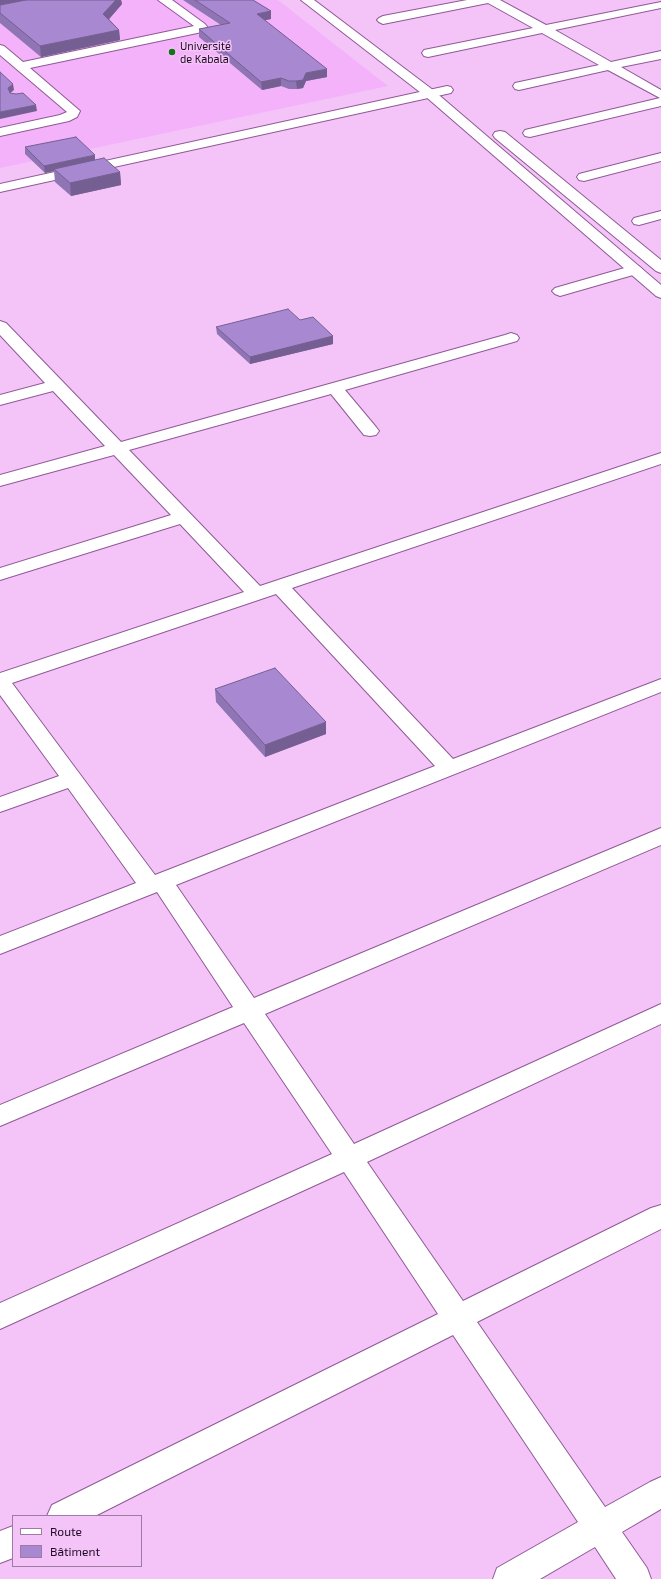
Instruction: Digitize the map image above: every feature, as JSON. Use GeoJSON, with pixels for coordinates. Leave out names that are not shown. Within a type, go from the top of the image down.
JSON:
{"type":"FeatureCollection","features":[{"type":"Feature","properties":{"kind":"street"},"geometry":{"type":"LineString","coordinates":[[20,66],[202,28],[164,0]]}},
{"type":"Feature","properties":{"kind":"street"},"geometry":{"type":"LineString","coordinates":[[307,0],[432,87],[661,293]]}},
{"type":"Feature","properties":{"kind":"street"},"geometry":{"type":"LineString","coordinates":[[326,0],[422,72]]}},
{"type":"Feature","properties":{"kind":"street"},"geometry":{"type":"LineString","coordinates":[[383,20],[486,0]]}},
{"type":"Feature","properties":{"kind":"street"},"geometry":{"type":"LineString","coordinates":[[492,0],[661,95]]}},
{"type":"Feature","properties":{"kind":"street"},"geometry":{"type":"LineString","coordinates":[[428,53],[661,6]]}},
{"type":"Feature","properties":{"kind":"street"},"geometry":{"type":"LineString","coordinates":[[0,132],[64,118],[72,114],[74,111],[35,78],[2,53]]}},
{"type":"Feature","properties":{"kind":"street"},"geometry":{"type":"LineString","coordinates":[[519,86],[661,55]]}},
{"type":"Feature","properties":{"kind":"street"},"geometry":{"type":"LineString","coordinates":[[20,82],[35,78]]}},
{"type":"Feature","properties":{"kind":"street"},"geometry":{"type":"LineString","coordinates":[[0,188],[432,87],[447,90],[459,100]]}},
{"type":"Feature","properties":{"kind":"street"},"geometry":{"type":"LineString","coordinates":[[32,92],[47,89]]}},
{"type":"Feature","properties":{"kind":"street"},"geometry":{"type":"LineString","coordinates":[[530,133],[661,102]]}},
{"type":"Feature","properties":{"kind":"street"},"geometry":{"type":"LineString","coordinates":[[490,126],[661,268]]}},
{"type":"Feature","properties":{"kind":"street"},"geometry":{"type":"LineString","coordinates":[[584,177],[661,157]]}},
{"type":"Feature","properties":{"kind":"street"},"geometry":{"type":"LineString","coordinates":[[639,221],[661,215]]}},
{"type":"Feature","properties":{"kind":"street"},"geometry":{"type":"LineString","coordinates":[[560,291],[635,270]]}},
{"type":"Feature","properties":{"kind":"street"},"geometry":{"type":"LineString","coordinates":[[1,327],[257,594]]}},
{"type":"Feature","properties":{"kind":"street"},"geometry":{"type":"LineString","coordinates":[[0,482],[511,338]]}},
{"type":"Feature","properties":{"kind":"street"},"geometry":{"type":"LineString","coordinates":[[0,400],[57,385]]}},
{"type":"Feature","properties":{"kind":"street"},"geometry":{"type":"LineString","coordinates":[[334,387],[370,431]]}},
{"type":"Feature","properties":{"kind":"street"},"geometry":{"type":"LineString","coordinates":[[635,1579],[249,1011],[156,883],[72,779],[0,680],[661,458]]}},
{"type":"Feature","properties":{"kind":"street"},"geometry":{"type":"LineString","coordinates":[[0,574],[183,517]]}},
{"type":"Feature","properties":{"kind":"street"},"geometry":{"type":"LineString","coordinates":[[279,586],[449,768]]}},
{"type":"Feature","properties":{"kind":"street"},"geometry":{"type":"LineString","coordinates":[[0,944],[661,685]]}},
{"type":"Feature","properties":{"kind":"street"},"geometry":{"type":"LineString","coordinates":[[0,805],[72,779]]}},
{"type":"Feature","properties":{"kind":"street"},"geometry":{"type":"LineString","coordinates":[[0,1116],[661,836]]}},
{"type":"Feature","properties":{"kind":"street"},"geometry":{"type":"LineString","coordinates":[[0,1316],[349,1158],[661,1014]]}},
{"type":"Feature","properties":{"kind":"street"},"geometry":{"type":"LineString","coordinates":[[65,1515],[661,1216]]}},
{"type":"Feature","properties":{"kind":"street"},"geometry":{"type":"LineString","coordinates":[[508,1579],[661,1492]]}},
{"type":"Feature","properties":{"kind":"street"},"geometry":{"type":"LineString","coordinates":[[0,1548],[12,1542]]}},
{"type":"Feature","properties":{"kind":"shaded area","name":"Université de Kabala"},"geometry":{"type":"Polygon","coordinates":[[[0,0],[278,0],[388,86],[0,168],[0,0]]]}},
{"type":"Feature","properties":{"kind":"building"},"geometry":{"type":"Polygon","coordinates":[[[26,0],[116,0],[103,14],[119,30],[40,46],[0,13],[0,5],[26,0]]]}},
{"type":"Feature","properties":{"kind":"building"},"geometry":{"type":"Polygon","coordinates":[[[195,0],[253,0],[271,11],[257,14],[327,69],[306,73],[303,80],[289,81],[281,78],[261,82],[199,29],[230,23],[195,0]]]}},
{"type":"Feature","properties":{"kind":"building"},"geometry":{"type":"Polygon","coordinates":[[[0,72],[13,84],[8,88],[10,93],[23,93],[36,105],[0,112],[0,72]]]}},
{"type":"Feature","properties":{"kind":"building"},"geometry":{"type":"Polygon","coordinates":[[[76,137],[95,155],[44,166],[25,147],[76,137]]]}},
{"type":"Feature","properties":{"kind":"building"},"geometry":{"type":"Polygon","coordinates":[[[104,158],[120,172],[70,183],[54,169],[104,158]]]}},
{"type":"Feature","properties":{"kind":"building"},"geometry":{"type":"Polygon","coordinates":[[[288,309],[300,320],[313,317],[333,336],[250,357],[216,327],[288,309]]]}},
{"type":"Feature","properties":{"kind":"building"},"geometry":{"type":"Polygon","coordinates":[[[275,668],[326,722],[265,745],[215,689],[275,668]]]}},
{"type":"Feature","properties":{"kind":"place","name":"Université de Kabala"},"geometry":{"type":"Point","coordinates":[172,52]}}]}
